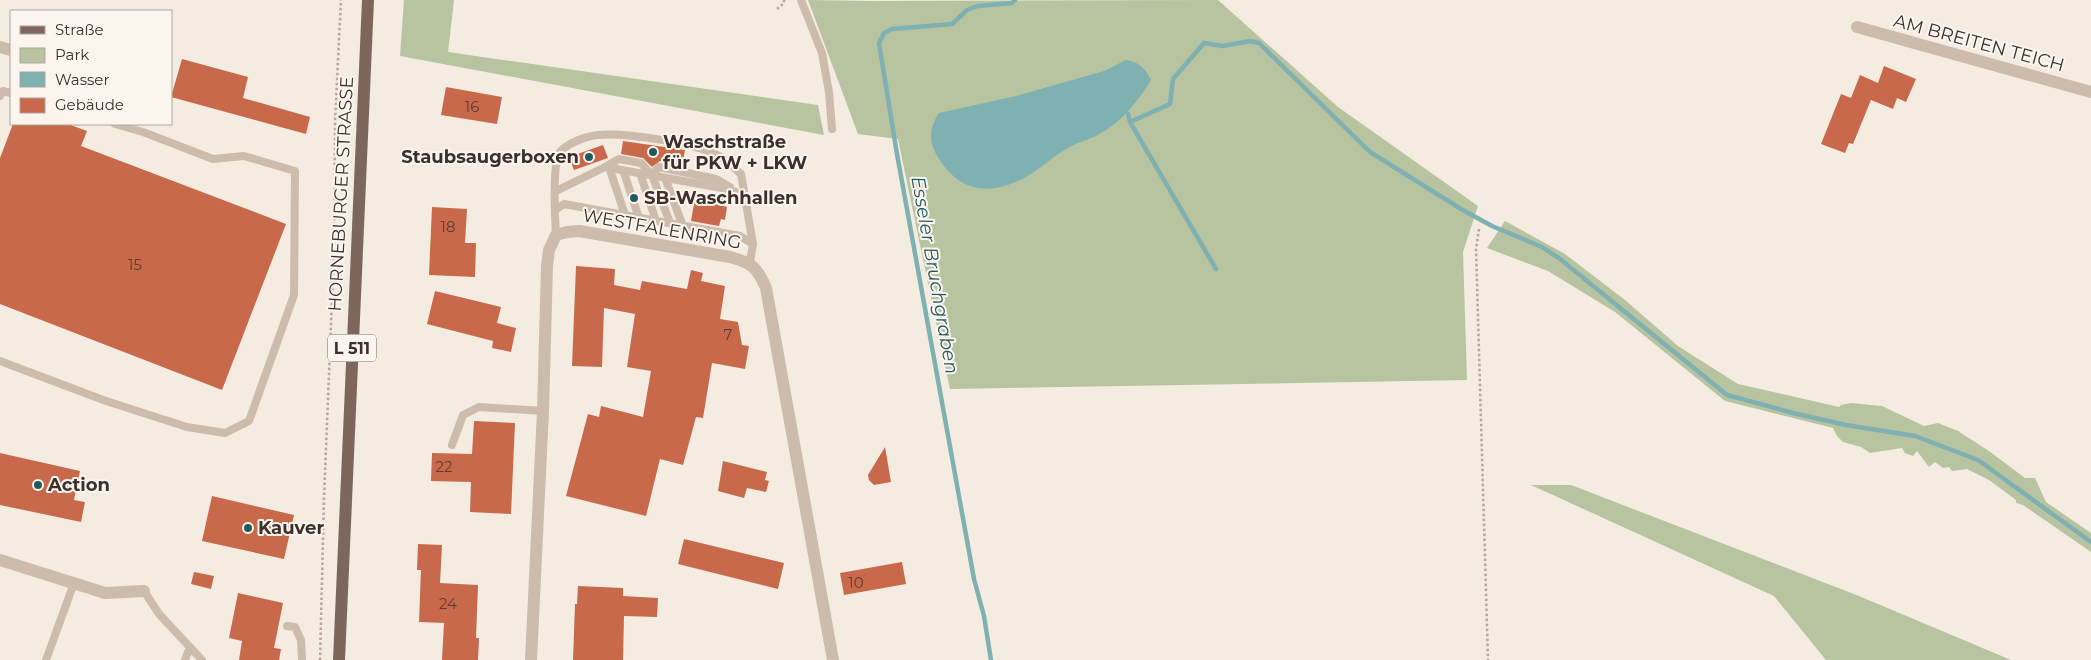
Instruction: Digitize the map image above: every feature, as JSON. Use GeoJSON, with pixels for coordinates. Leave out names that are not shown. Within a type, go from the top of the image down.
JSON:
{"type":"FeatureCollection","features":[{"type":"Feature","properties":{"kind":"main road","name":"HORNEBURGER STRASSE"},"geometry":{"type":"LineString","coordinates":[[339,660],[368,0]]}},
{"type":"Feature","properties":{"kind":"street","name":"AM BREITEN TEICH"},"geometry":{"type":"LineString","coordinates":[[1857,27],[2091,92]]}},
{"type":"Feature","properties":{"kind":"street","name":"WESTFALENRING"},"geometry":{"type":"LineString","coordinates":[[556,236],[567,232],[579,231],[730,257],[750,262],[760,274],[766,288],[833,660]]}},
{"type":"Feature","properties":{"kind":"street"},"geometry":{"type":"LineString","coordinates":[[531,660],[543,411],[547,266],[549,250],[556,236]]}},
{"type":"Feature","properties":{"kind":"street"},"geometry":{"type":"LineString","coordinates":[[0,560],[105,593],[144,591]]}},
{"type":"Feature","properties":{"kind":"lane"},"geometry":{"type":"LineString","coordinates":[[801,0],[822,53],[829,92],[832,129]]}},
{"type":"Feature","properties":{"kind":"lane"},"geometry":{"type":"LineString","coordinates":[[0,96],[3,91],[10,94]]}},
{"type":"Feature","properties":{"kind":"lane"},"geometry":{"type":"LineString","coordinates":[[0,361],[106,401],[187,427],[225,434],[249,421],[294,295],[295,171],[244,156],[213,159],[143,132],[118,125]]}},
{"type":"Feature","properties":{"kind":"lane"},"geometry":{"type":"LineString","coordinates":[[556,236],[555,210],[559,153],[571,143],[596,135],[624,135],[686,146],[718,155],[742,174],[754,244],[750,262]]}},
{"type":"Feature","properties":{"kind":"lane"},"geometry":{"type":"LineString","coordinates":[[556,190],[607,167],[619,159],[641,163],[652,175],[670,223]]}},
{"type":"Feature","properties":{"kind":"lane"},"geometry":{"type":"LineString","coordinates":[[652,175],[660,166],[681,170],[716,179],[736,192]]}},
{"type":"Feature","properties":{"kind":"lane"},"geometry":{"type":"LineString","coordinates":[[607,167],[722,188],[746,196]]}},
{"type":"Feature","properties":{"kind":"lane"},"geometry":{"type":"LineString","coordinates":[[607,167],[625,215]]}},
{"type":"Feature","properties":{"kind":"lane"},"geometry":{"type":"LineString","coordinates":[[623,170],[639,218]]}},
{"type":"Feature","properties":{"kind":"lane"},"geometry":{"type":"LineString","coordinates":[[640,173],[656,221]]}},
{"type":"Feature","properties":{"kind":"lane"},"geometry":{"type":"LineString","coordinates":[[665,178],[683,226]]}},
{"type":"Feature","properties":{"kind":"lane"},"geometry":{"type":"LineString","coordinates":[[555,210],[564,204],[740,236],[754,244]]}},
{"type":"Feature","properties":{"kind":"lane"},"geometry":{"type":"LineString","coordinates":[[452,444],[464,415],[479,407],[543,411]]}},
{"type":"Feature","properties":{"kind":"lane"},"geometry":{"type":"LineString","coordinates":[[46,660],[74,583]]}},
{"type":"Feature","properties":{"kind":"lane"},"geometry":{"type":"LineString","coordinates":[[144,591],[159,614],[202,660]]}},
{"type":"Feature","properties":{"kind":"lane"},"geometry":{"type":"LineString","coordinates":[[287,626],[295,627],[301,640],[302,660]]}},
{"type":"Feature","properties":{"kind":"lane"},"geometry":{"type":"LineString","coordinates":[[185,660],[190,647]]}},
{"type":"Feature","properties":{"kind":"path"},"geometry":{"type":"LineString","coordinates":[[320,660],[324,498],[334,250],[335,122],[341,0]]}},
{"type":"Feature","properties":{"kind":"path"},"geometry":{"type":"LineString","coordinates":[[777,9],[784,3],[784,0]]}},
{"type":"Feature","properties":{"kind":"path"},"geometry":{"type":"LineString","coordinates":[[1478,229],[1476,249],[1488,660]]}},
{"type":"Feature","properties":{"kind":"green space"},"geometry":{"type":"Polygon","coordinates":[[[404,0],[454,0],[448,52],[818,105],[824,135],[400,56],[404,0]]]}},
{"type":"Feature","properties":{"kind":"green space"},"geometry":{"type":"Polygon","coordinates":[[[808,0],[1218,0],[1338,107],[1478,206],[1463,252],[1467,380],[950,389],[898,139],[858,134],[808,0]]]}},
{"type":"Feature","properties":{"kind":"green space"},"geometry":{"type":"Polygon","coordinates":[[[1505,221],[1565,254],[1625,300],[1678,346],[1738,384],[1839,407],[1851,403],[1882,406],[1924,426],[1938,423],[1958,431],[2025,478],[2035,478],[2046,502],[2091,533],[2091,552],[2023,505],[2016,503],[2016,500],[1989,480],[1967,469],[1952,471],[1949,467],[1943,468],[1935,462],[1929,467],[1917,451],[1913,456],[1905,453],[1902,448],[1870,453],[1861,447],[1843,442],[1833,428],[1725,401],[1615,312],[1548,271],[1487,248],[1505,221]]]}},
{"type":"Feature","properties":{"kind":"green space"},"geometry":{"type":"Polygon","coordinates":[[[1531,485],[1571,485],[1859,596],[2011,660],[1826,660],[1774,596],[1531,485]]]}},
{"type":"Feature","properties":{"kind":"water"},"geometry":{"type":"Polygon","coordinates":[[[1126,60],[1141,66],[1151,80],[1134,105],[1105,131],[1068,148],[1024,178],[999,187],[976,188],[956,178],[947,170],[935,153],[931,135],[933,124],[939,113],[1016,96],[1104,71],[1126,60]]]}},
{"type":"Feature","properties":{"kind":"building"},"geometry":{"type":"Polygon","coordinates":[[[182,59],[248,77],[243,98],[310,117],[306,134],[172,97],[182,59]]]}},
{"type":"Feature","properties":{"kind":"building"},"geometry":{"type":"Polygon","coordinates":[[[1884,66],[1916,79],[1906,102],[1897,98],[1893,109],[1871,100],[1853,144],[1849,143],[1845,153],[1821,144],[1841,94],[1851,98],[1860,75],[1878,83],[1884,66]]]}},
{"type":"Feature","properties":{"kind":"building"},"geometry":{"type":"Polygon","coordinates":[[[446,87],[502,97],[497,124],[441,115],[446,87]]]}},
{"type":"Feature","properties":{"kind":"building"},"geometry":{"type":"Polygon","coordinates":[[[13,125],[71,125],[87,131],[81,146],[286,224],[222,390],[0,304],[0,158],[13,125]]]}},
{"type":"Feature","properties":{"kind":"building"},"geometry":{"type":"Polygon","coordinates":[[[623,141],[685,150],[682,166],[660,161],[652,167],[643,158],[621,154],[623,141]]]}},
{"type":"Feature","properties":{"kind":"building","name":"Staubsaugerboxen"},"geometry":{"type":"Polygon","coordinates":[[[603,145],[608,158],[574,170],[569,157],[603,145]]]}},
{"type":"Feature","properties":{"kind":"building"},"geometry":{"type":"Polygon","coordinates":[[[696,193],[724,198],[723,206],[727,207],[725,220],[721,219],[719,226],[691,221],[696,193]]]}},
{"type":"Feature","properties":{"kind":"building"},"geometry":{"type":"Polygon","coordinates":[[[432,207],[467,209],[465,243],[476,243],[475,277],[429,275],[432,207]]]}},
{"type":"Feature","properties":{"kind":"building"},"geometry":{"type":"Polygon","coordinates":[[[576,266],[615,269],[614,285],[640,290],[642,281],[687,289],[691,270],[703,273],[701,281],[725,286],[720,319],[738,322],[742,345],[749,346],[745,369],[712,363],[703,418],[696,417],[683,465],[660,459],[646,516],[566,496],[588,414],[599,417],[601,406],[643,417],[651,371],[627,367],[635,314],[604,308],[602,367],[572,366],[576,266]]]}},
{"type":"Feature","properties":{"kind":"building"},"geometry":{"type":"Polygon","coordinates":[[[435,291],[501,307],[497,323],[516,328],[511,352],[492,348],[493,341],[427,324],[435,291]]]}},
{"type":"Feature","properties":{"kind":"building"},"geometry":{"type":"Polygon","coordinates":[[[474,421],[515,423],[511,514],[470,512],[471,482],[431,481],[432,453],[472,454],[474,421]]]}},
{"type":"Feature","properties":{"kind":"building"},"geometry":{"type":"Polygon","coordinates":[[[885,447],[891,482],[874,485],[869,480],[868,475],[885,447]]]}},
{"type":"Feature","properties":{"kind":"building","name":"Action"},"geometry":{"type":"Polygon","coordinates":[[[0,453],[80,471],[74,500],[85,502],[81,522],[0,505],[0,453]]]}},
{"type":"Feature","properties":{"kind":"building"},"geometry":{"type":"Polygon","coordinates":[[[723,461],[767,472],[765,480],[769,481],[766,492],[747,488],[744,498],[718,491],[723,461]]]}},
{"type":"Feature","properties":{"kind":"building","name":"Kauver"},"geometry":{"type":"Polygon","coordinates":[[[212,496],[294,515],[284,559],[202,541],[212,496]]]}},
{"type":"Feature","properties":{"kind":"building"},"geometry":{"type":"Polygon","coordinates":[[[684,539],[784,563],[778,589],[678,564],[684,539]]]}},
{"type":"Feature","properties":{"kind":"building"},"geometry":{"type":"Polygon","coordinates":[[[418,544],[442,545],[440,583],[478,585],[476,638],[479,638],[478,660],[442,660],[444,623],[419,622],[421,570],[417,570],[418,544]]]}},
{"type":"Feature","properties":{"kind":"building"},"geometry":{"type":"Polygon","coordinates":[[[902,562],[906,584],[844,595],[840,573],[902,562]]]}},
{"type":"Feature","properties":{"kind":"building"},"geometry":{"type":"Polygon","coordinates":[[[194,572],[214,576],[211,589],[191,584],[194,572]]]}},
{"type":"Feature","properties":{"kind":"building"},"geometry":{"type":"Polygon","coordinates":[[[578,586],[623,588],[623,596],[658,598],[657,617],[624,616],[623,660],[573,660],[575,604],[577,604],[578,586]]]}},
{"type":"Feature","properties":{"kind":"building"},"geometry":{"type":"Polygon","coordinates":[[[238,593],[283,603],[274,648],[281,649],[279,660],[239,660],[242,641],[229,638],[238,593]]]}},
{"type":"Feature","properties":{"kind":"waterway","name":"Esseler Bruchgraben"},"geometry":{"type":"LineString","coordinates":[[991,660],[984,616],[974,579],[897,154],[879,43],[884,33],[892,29],[952,24],[967,10],[978,6],[1012,3],[1015,0]]}},
{"type":"Feature","properties":{"kind":"waterway"},"geometry":{"type":"LineString","coordinates":[[1128,114],[1130,122],[1170,104],[1173,79],[1204,43],[1223,46],[1250,41],[1259,43],[1370,152],[1461,209],[1492,226],[1542,247],[1560,259],[1727,395],[1846,425],[1915,436],[1978,460],[2091,542]]}},
{"type":"Feature","properties":{"kind":"waterway"},"geometry":{"type":"LineString","coordinates":[[1130,122],[1216,269]]}},
{"type":"Feature","properties":{"kind":"place","name":"Waschstraße für PKW + LKW"},"geometry":{"type":"Point","coordinates":[653,152]}},
{"type":"Feature","properties":{"kind":"place","name":"Staubsaugerboxen"},"geometry":{"type":"Point","coordinates":[589,157]}},
{"type":"Feature","properties":{"kind":"place","name":"SB-Waschhallen"},"geometry":{"type":"Point","coordinates":[634,198]}},
{"type":"Feature","properties":{"kind":"place","name":"Action"},"geometry":{"type":"Point","coordinates":[38,485]}},
{"type":"Feature","properties":{"kind":"place","name":"Kauver"},"geometry":{"type":"Point","coordinates":[248,528]}}]}
